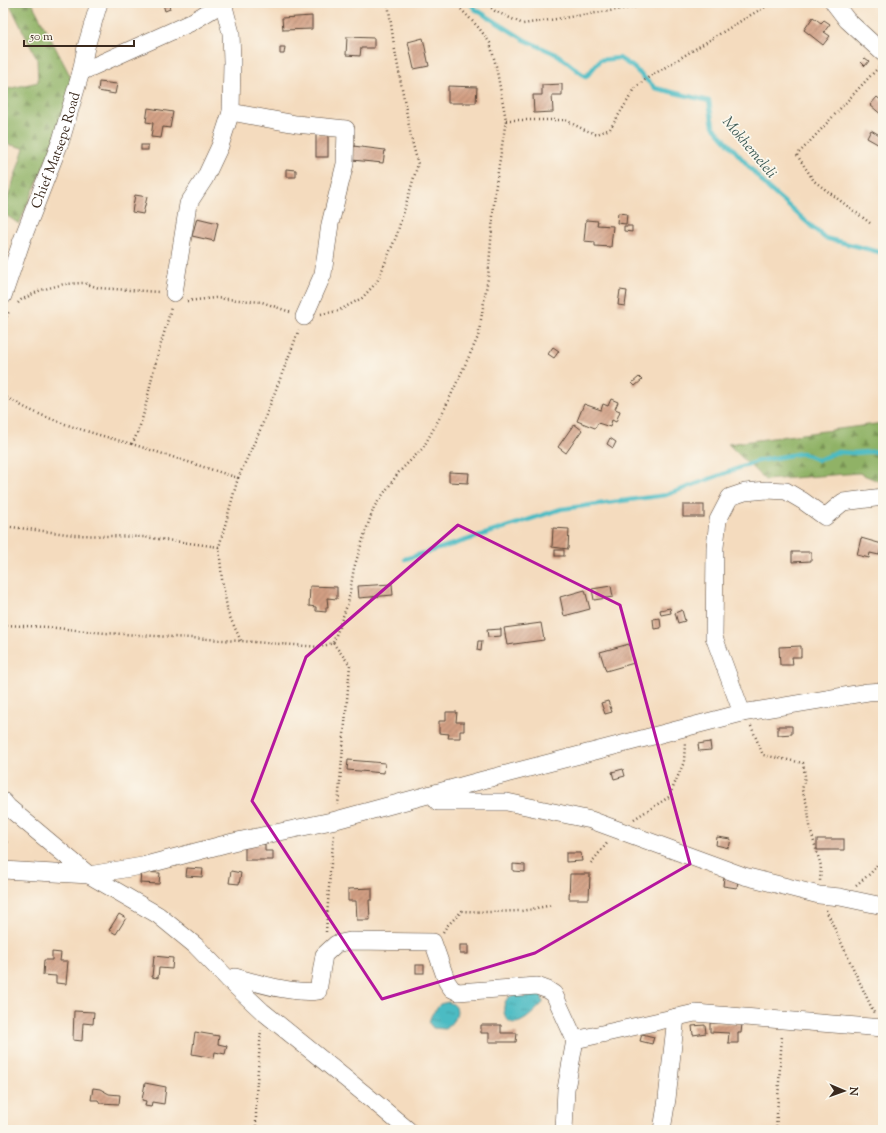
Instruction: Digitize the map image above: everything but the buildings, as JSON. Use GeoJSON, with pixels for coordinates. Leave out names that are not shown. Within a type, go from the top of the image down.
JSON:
{"type":"FeatureCollection","features":[{"type":"Feature","properties":{"kind":"street","name":"Chief Matsepe Road"},"geometry":{"type":"LineString","coordinates":[[11,302],[22,240],[61,140],[99,3]]}},
{"type":"Feature","properties":{"kind":"street"},"geometry":{"type":"LineString","coordinates":[[81,72],[190,23],[223,3],[231,33],[231,112],[220,146],[205,178],[188,204],[173,298]]}},
{"type":"Feature","properties":{"kind":"street"},"geometry":{"type":"LineString","coordinates":[[834,3],[847,20],[883,53]]}},
{"type":"Feature","properties":{"kind":"street"},"geometry":{"type":"LineString","coordinates":[[231,112],[296,124],[346,129],[345,164],[330,224],[323,274],[304,317]]}},
{"type":"Feature","properties":{"kind":"street"},"geometry":{"type":"LineString","coordinates":[[742,713],[714,637],[715,547],[718,520],[730,497],[745,492],[767,490],[786,491],[825,517],[843,502],[883,497]]}},
{"type":"Feature","properties":{"kind":"street"},"geometry":{"type":"LineString","coordinates":[[3,870],[89,875],[142,866],[233,842],[336,820],[742,713],[868,692],[883,692]]}},
{"type":"Feature","properties":{"kind":"street"},"geometry":{"type":"LineString","coordinates":[[433,794],[438,802],[507,802],[591,820],[744,876],[819,895],[840,897],[883,906]]}},
{"type":"Feature","properties":{"kind":"street"},"geometry":{"type":"LineString","coordinates":[[3,801],[8,807],[89,875],[158,915],[196,946],[262,1011],[408,1130]]}},
{"type":"Feature","properties":{"kind":"street"},"geometry":{"type":"LineString","coordinates":[[230,980],[236,977],[266,986],[300,992],[307,993],[318,991],[324,955],[336,944],[350,941],[433,942],[447,982],[452,989],[458,992],[537,986],[548,990],[554,994],[575,1040],[566,1089],[564,1130]]}},
{"type":"Feature","properties":{"kind":"street"},"geometry":{"type":"LineString","coordinates":[[575,1040],[695,1013],[882,1028]]}},
{"type":"Feature","properties":{"kind":"street"},"geometry":{"type":"LineString","coordinates":[[662,1130],[676,1017]]}},
{"type":"Feature","properties":{"kind":"path"},"geometry":{"type":"LineString","coordinates":[[3,324],[11,302],[21,300],[41,290],[64,284],[84,283],[99,288],[173,298],[215,298],[262,302],[304,317],[338,312],[362,298],[377,282],[396,237],[418,164],[411,137],[388,3]]}},
{"type":"Feature","properties":{"kind":"path"},"geometry":{"type":"LineString","coordinates":[[333,643],[348,603],[354,568],[374,507],[399,472],[423,448],[445,408],[478,337],[488,278],[495,191],[506,120],[490,43],[479,28],[455,3]]}},
{"type":"Feature","properties":{"kind":"path"},"geometry":{"type":"LineString","coordinates":[[485,3],[495,11],[523,24],[662,3]]}},
{"type":"Feature","properties":{"kind":"path"},"geometry":{"type":"LineString","coordinates":[[506,120],[565,120],[597,134],[610,128],[636,87],[646,79],[772,3]]}},
{"type":"Feature","properties":{"kind":"path"},"geometry":{"type":"LineString","coordinates":[[870,223],[814,181],[797,155],[822,130],[879,67],[883,53]]}},
{"type":"Feature","properties":{"kind":"path"},"geometry":{"type":"LineString","coordinates":[[132,444],[137,435],[146,406],[153,371],[173,298]]}},
{"type":"Feature","properties":{"kind":"path"},"geometry":{"type":"LineString","coordinates":[[241,641],[228,613],[222,579],[219,547],[238,478],[261,428],[304,317]]}},
{"type":"Feature","properties":{"kind":"path"},"geometry":{"type":"LineString","coordinates":[[3,396],[31,410],[61,422],[238,478]]}},
{"type":"Feature","properties":{"kind":"path"},"geometry":{"type":"LineString","coordinates":[[3,526],[75,535],[144,537],[219,547]]}},
{"type":"Feature","properties":{"kind":"path"},"geometry":{"type":"LineString","coordinates":[[3,625],[47,627],[105,634],[241,641],[320,647],[333,643]]}},
{"type":"Feature","properties":{"kind":"path"},"geometry":{"type":"LineString","coordinates":[[324,955],[330,873],[350,665],[333,643]]}},
{"type":"Feature","properties":{"kind":"path"},"geometry":{"type":"LineString","coordinates":[[742,713],[751,726],[763,755],[803,763],[805,776],[802,790],[807,805],[811,832],[821,866],[819,895],[882,1028]]}},
{"type":"Feature","properties":{"kind":"path"},"geometry":{"type":"LineString","coordinates":[[591,863],[617,830],[669,797],[684,762],[686,727]]}},
{"type":"Feature","properties":{"kind":"path"},"geometry":{"type":"LineString","coordinates":[[840,897],[871,873],[883,857]]}},
{"type":"Feature","properties":{"kind":"path"},"geometry":{"type":"LineString","coordinates":[[433,942],[440,938],[447,926],[462,911],[521,911],[553,905]]}},
{"type":"Feature","properties":{"kind":"path"},"geometry":{"type":"LineString","coordinates":[[256,1130],[256,1095],[262,1011]]}},
{"type":"Feature","properties":{"kind":"path"},"geometry":{"type":"LineString","coordinates":[[776,1130],[783,1020]]}},
{"type":"Feature","properties":{"kind":"highlighted area"},"geometry":{"type":"Polygon","coordinates":[[[458,525],[620,605],[690,864],[535,953],[382,999],[252,801],[306,657],[458,525]]]}},
{"type":"Feature","properties":{"kind":"green space"},"geometry":{"type":"Polygon","coordinates":[[[9,3],[32,3],[74,83],[52,148],[19,224],[3,213],[24,148],[3,143],[3,90],[38,82],[37,59],[9,3]]]}},
{"type":"Feature","properties":{"kind":"green space"},"geometry":{"type":"Polygon","coordinates":[[[883,423],[883,483],[859,473],[765,480],[728,444],[883,423]]]}},
{"type":"Feature","properties":{"kind":"water"},"geometry":{"type":"Polygon","coordinates":[[[533,992],[542,996],[543,1003],[528,1017],[520,1022],[516,1023],[508,1020],[504,1013],[504,1004],[506,1000],[514,995],[533,992]]]}},
{"type":"Feature","properties":{"kind":"water"},"geometry":{"type":"Polygon","coordinates":[[[448,1002],[456,1007],[457,1011],[452,1023],[445,1029],[433,1028],[429,1023],[432,1014],[440,1004],[448,1002]]]}},
{"type":"Feature","properties":{"kind":"waterway","name":"Mokhemeleli"},"geometry":{"type":"LineString","coordinates":[[470,3],[475,9],[525,40],[558,55],[586,77],[600,60],[619,58],[633,67],[655,88],[709,101],[713,126],[768,188],[825,238],[883,253]]}},
{"type":"Feature","properties":{"kind":"waterway"},"geometry":{"type":"LineString","coordinates":[[405,559],[561,509],[666,495],[758,461],[802,453],[818,460],[837,452],[854,453],[883,451]]}}]}
